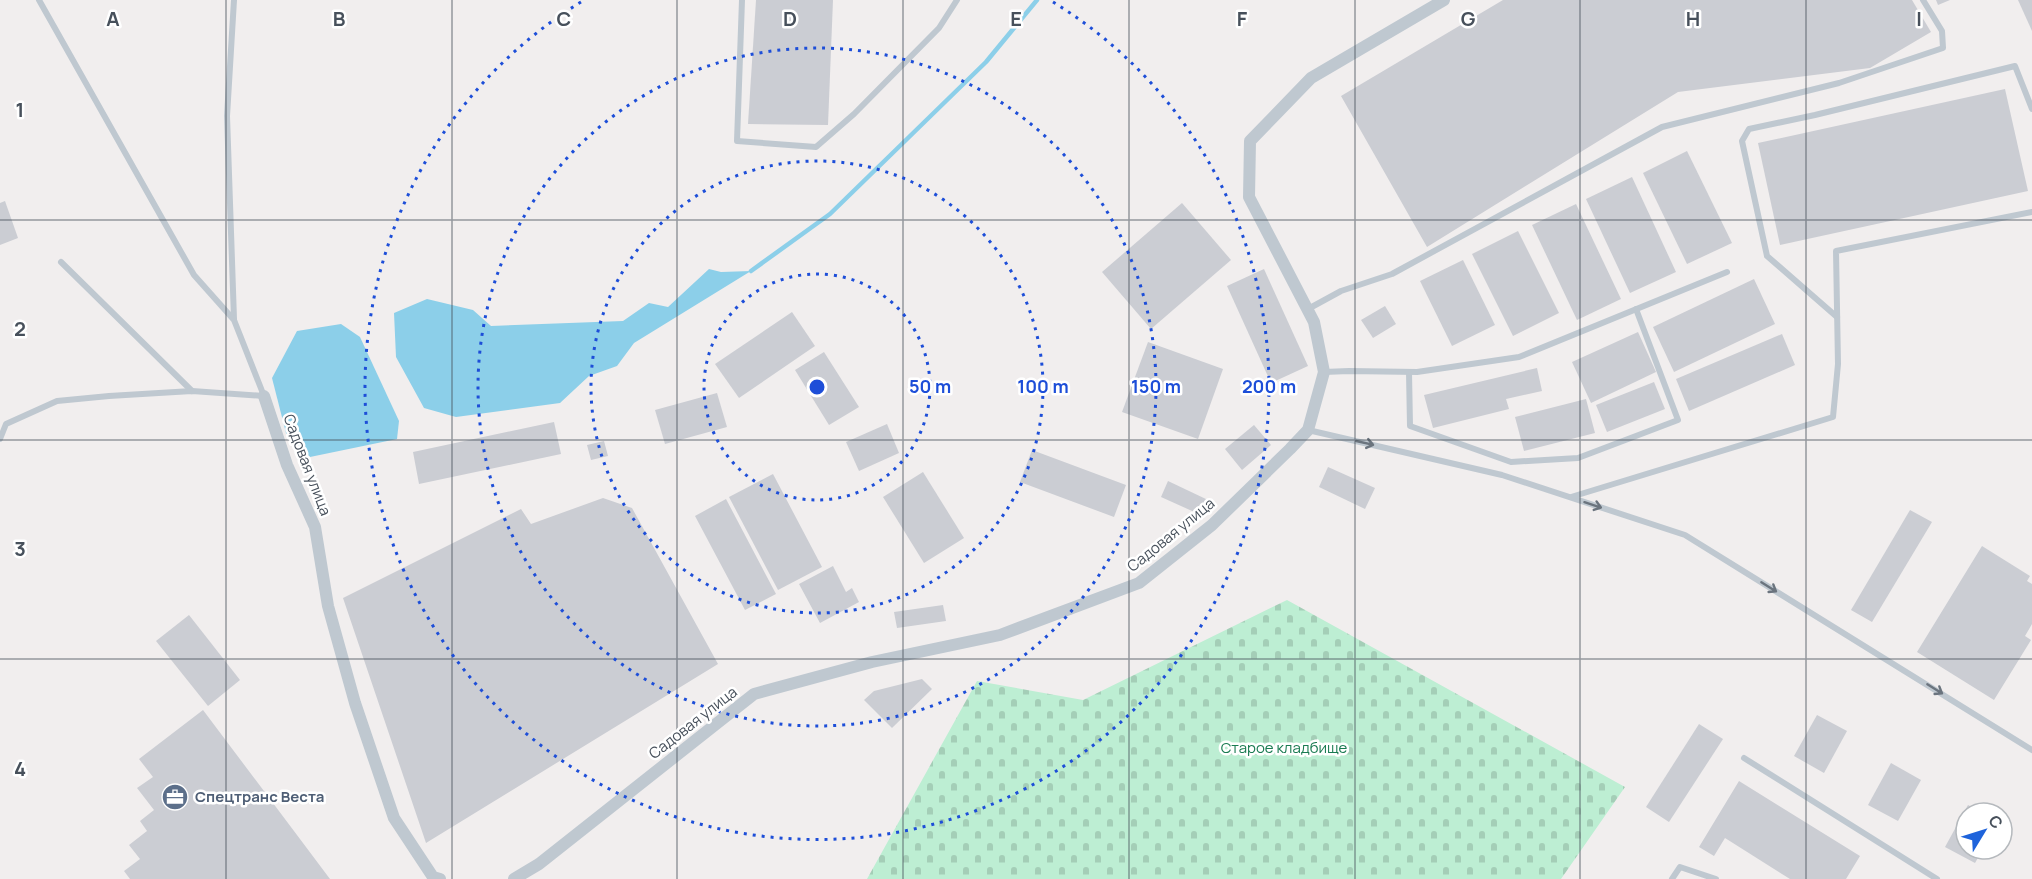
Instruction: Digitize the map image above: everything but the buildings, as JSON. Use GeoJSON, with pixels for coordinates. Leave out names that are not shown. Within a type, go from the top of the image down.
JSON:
{"type":"FeatureCollection","features":[{"type":"Feature","properties":{"kind":"street","name":"Садовая улица"},"geometry":{"type":"LineString","coordinates":[[514,879],[539,864],[754,694],[872,662],[1000,635],[1139,583],[1212,525],[1308,430],[1324,372],[1314,322],[1249,197],[1250,141],[1311,78],[1444,0]]}},
{"type":"Feature","properties":{"kind":"street","name":"Садовая улица"},"geometry":{"type":"LineString","coordinates":[[264,396],[287,465],[315,527],[328,606],[355,703],[394,818],[433,877],[440,879]]}},
{"type":"Feature","properties":{"kind":"lane"},"geometry":{"type":"LineString","coordinates":[[39,0],[194,275],[234,320]]}},
{"type":"Feature","properties":{"kind":"lane"},"geometry":{"type":"LineString","coordinates":[[0,439],[6,424],[57,401],[192,391],[264,396],[234,320],[227,116],[234,0]]}},
{"type":"Feature","properties":{"kind":"lane"},"geometry":{"type":"LineString","coordinates":[[742,0],[737,141],[816,147],[854,114],[939,28],[957,0]]}},
{"type":"Feature","properties":{"kind":"lane"},"geometry":{"type":"LineString","coordinates":[[1308,309],[1341,291],[1392,274],[1662,127],[1839,83],[1943,48],[1942,31],[1923,0]]}},
{"type":"Feature","properties":{"kind":"lane"},"geometry":{"type":"LineString","coordinates":[[1837,317],[1767,256],[1742,141],[1749,129],[2015,66],[2032,109]]}},
{"type":"Feature","properties":{"kind":"lane"},"geometry":{"type":"LineString","coordinates":[[1570,497],[1833,417],[1838,364],[1836,251],[2032,212]]}},
{"type":"Feature","properties":{"kind":"lane"},"geometry":{"type":"LineString","coordinates":[[61,262],[192,391]]}},
{"type":"Feature","properties":{"kind":"lane"},"geometry":{"type":"LineString","coordinates":[[1324,372],[1409,372],[1519,357],[1727,272]]}},
{"type":"Feature","properties":{"kind":"lane"},"geometry":{"type":"LineString","coordinates":[[1409,372],[1410,426],[1511,462],[1578,458],[1678,420],[1636,309]]}},
{"type":"Feature","properties":{"kind":"lane"},"geometry":{"type":"LineString","coordinates":[[1308,430],[1502,475],[1685,535],[2032,750]]}},
{"type":"Feature","properties":{"kind":"lane"},"geometry":{"type":"LineString","coordinates":[[1744,758],[1937,879]]}},
{"type":"Feature","properties":{"kind":"lane"},"geometry":{"type":"LineString","coordinates":[[1672,879],[1680,867],[1716,879]]}},
{"type":"Feature","properties":{"kind":"green space","name":"Старое кладбище"},"geometry":{"type":"Polygon","coordinates":[[[1287,600],[1625,787],[1561,879],[867,879],[977,681],[1083,700],[1287,600]]]}},
{"type":"Feature","properties":{"kind":"water"},"geometry":{"type":"Polygon","coordinates":[[[709,269],[721,272],[751,271],[634,343],[617,366],[589,376],[560,403],[456,417],[424,408],[396,357],[394,313],[427,299],[473,310],[491,326],[623,321],[649,303],[668,307],[709,269]]]}},
{"type":"Feature","properties":{"kind":"water"},"geometry":{"type":"Polygon","coordinates":[[[341,324],[360,337],[399,421],[397,439],[310,457],[286,433],[272,378],[297,331],[341,324]]]}},
{"type":"Feature","properties":{"kind":"waterway"},"geometry":{"type":"LineString","coordinates":[[751,271],[830,214],[986,62],[1037,0]]}},
{"type":"Feature","properties":{"kind":"place","name":"Спецтранс Веста"},"geometry":{"type":"Point","coordinates":[175,797]}}]}
